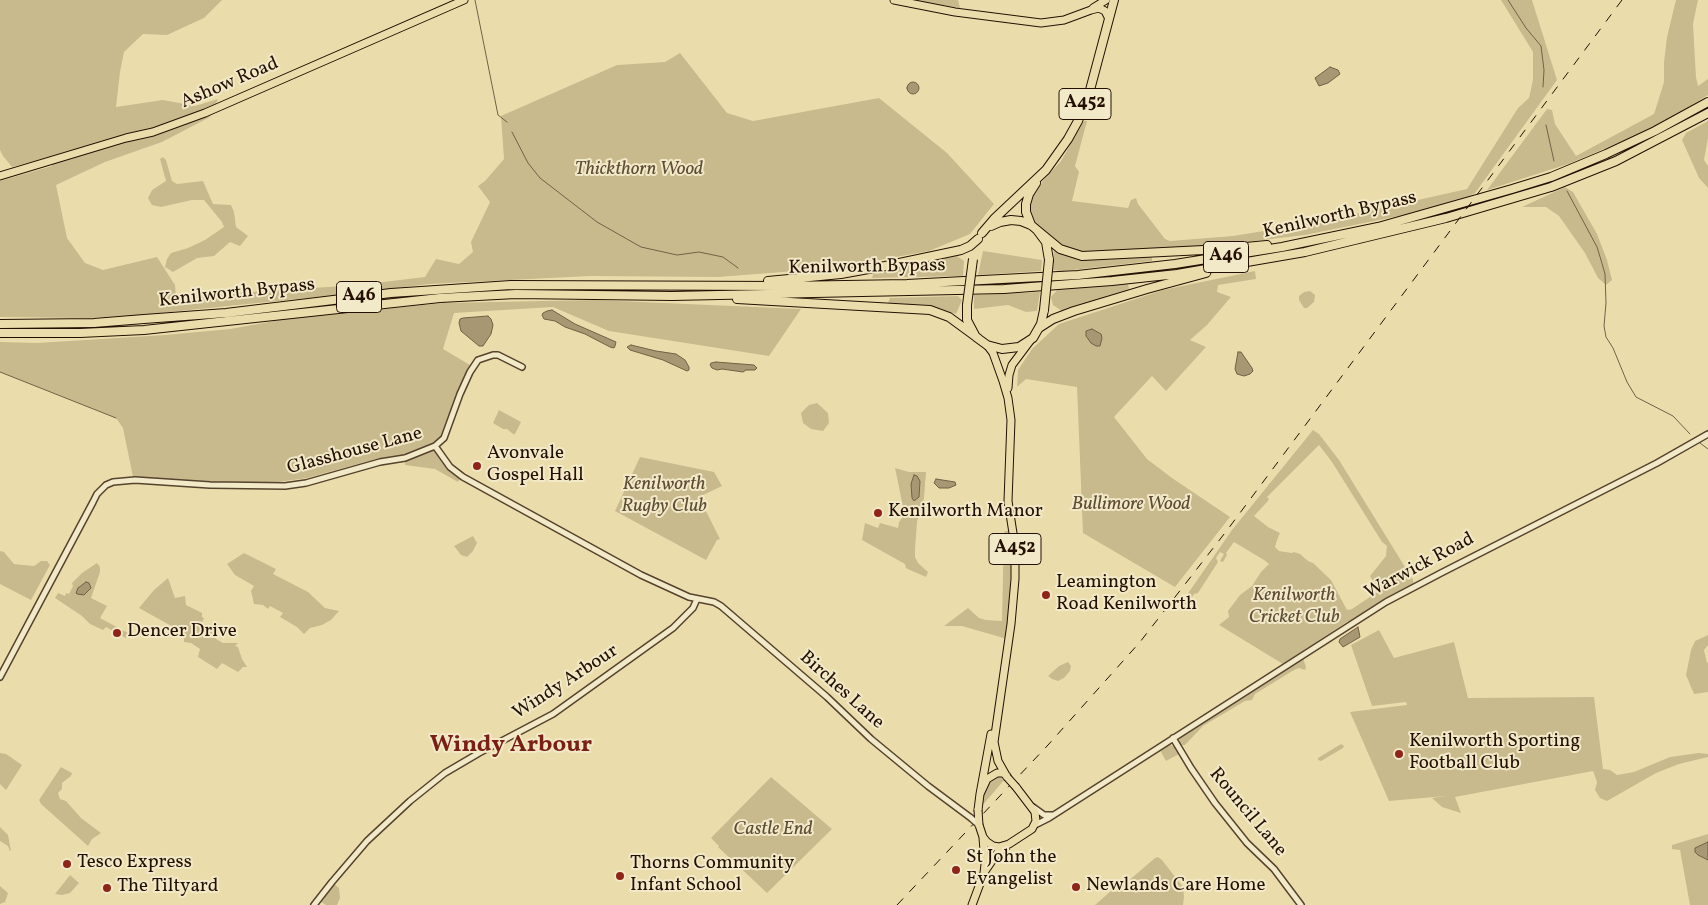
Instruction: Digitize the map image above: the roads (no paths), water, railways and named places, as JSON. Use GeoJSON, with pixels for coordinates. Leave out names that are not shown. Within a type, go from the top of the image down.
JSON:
{"type":"FeatureCollection","features":[{"type":"Feature","properties":{"kind":"highway","name":"A452"},"geometry":{"type":"LineString","coordinates":[[1034,228],[1026,212],[1029,194],[1064,146],[1081,115],[1090,90],[1113,0]]}},
{"type":"Feature","properties":{"kind":"highway","name":"Kenilworth Bypass"},"geometry":{"type":"LineString","coordinates":[[0,324],[118,321],[226,312],[391,293],[511,285],[718,286],[907,284],[1078,275],[1208,260],[1378,227],[1551,177],[1655,131],[1708,102]]}},
{"type":"Feature","properties":{"kind":"highway","name":"Kenilworth Bypass"},"geometry":{"type":"LineString","coordinates":[[0,333],[80,333],[144,330],[440,298],[526,294],[698,295],[1004,289],[1112,281],[1242,264],[1305,252],[1446,218],[1551,187],[1616,161],[1708,113]]}},
{"type":"Feature","properties":{"kind":"highway","name":"A452"},"geometry":{"type":"LineString","coordinates":[[980,236],[994,219],[1040,177]]}},
{"type":"Feature","properties":{"kind":"highway"},"geometry":{"type":"LineString","coordinates":[[718,286],[841,274],[961,250],[970,246],[994,224],[1005,220],[1021,221],[1034,228],[1055,246],[1082,256],[1224,249],[1310,241]]}},
{"type":"Feature","properties":{"kind":"highway"},"geometry":{"type":"LineString","coordinates":[[698,295],[751,300],[930,310],[949,318],[987,345],[1008,349],[1019,347],[1033,338],[1039,328],[1044,310],[1049,260],[1046,242],[1034,228]]}},
{"type":"Feature","properties":{"kind":"highway"},"geometry":{"type":"LineString","coordinates":[[978,340],[969,324],[966,313],[972,259],[980,236]]}},
{"type":"Feature","properties":{"kind":"highway"},"geometry":{"type":"LineString","coordinates":[[1039,328],[1062,316],[1137,292],[1242,264]]}},
{"type":"Feature","properties":{"kind":"main road","name":"Ashow Road"},"geometry":{"type":"LineString","coordinates":[[0,176],[126,138],[153,132],[196,116],[395,32],[464,0]]}},
{"type":"Feature","properties":{"kind":"main road"},"geometry":{"type":"LineString","coordinates":[[894,0],[955,12],[1041,23],[1058,22],[1099,8],[1103,10],[1108,19]]}},
{"type":"Feature","properties":{"kind":"main road"},"geometry":{"type":"LineString","coordinates":[[1088,11],[1106,0]]}},
{"type":"Feature","properties":{"kind":"main road","name":"A452"},"geometry":{"type":"LineString","coordinates":[[984,873],[998,852],[1030,831],[1035,825],[1037,818],[1031,806],[1000,767],[995,750],[994,735],[1011,624],[1016,574],[1015,546],[1008,501],[1011,428],[1008,378],[1010,368],[1033,338]]}},
{"type":"Feature","properties":{"kind":"main road","name":"A452"},"geometry":{"type":"LineString","coordinates":[[987,345],[997,363],[1008,398]]}},
{"type":"Feature","properties":{"kind":"main road","name":"A452"},"geometry":{"type":"LineString","coordinates":[[972,905],[984,873],[986,858],[979,825],[978,809],[992,730],[998,712]]}},
{"type":"Feature","properties":{"kind":"main road","name":"A452"},"geometry":{"type":"LineString","coordinates":[[980,794],[986,781],[991,776],[999,773],[1007,776]]}},
{"type":"Feature","properties":{"kind":"main road"},"geometry":{"type":"LineString","coordinates":[[983,837],[996,847],[1009,844]]}},
{"type":"Feature","properties":{"kind":"street"},"geometry":{"type":"LineString","coordinates":[[435,446],[446,435],[460,394],[478,360],[498,355],[522,367]]}},
{"type":"Feature","properties":{"kind":"street","name":"Warwick Road"},"geometry":{"type":"LineString","coordinates":[[1035,825],[1400,594],[1658,463],[1708,434]]}},
{"type":"Feature","properties":{"kind":"street","name":"Glasshouse Lane"},"geometry":{"type":"LineString","coordinates":[[0,677],[97,494],[106,485],[113,482],[135,480],[204,485],[285,486],[306,483],[372,464],[405,458],[435,446],[450,467],[463,477],[642,575],[689,597],[697,598]]}},
{"type":"Feature","properties":{"kind":"street","name":"Birches Lane"},"geometry":{"type":"LineString","coordinates":[[697,598],[714,602],[721,606],[827,697],[871,738],[934,791],[979,825]]}},
{"type":"Feature","properties":{"kind":"street","name":"Windy Arbour"},"geometry":{"type":"LineString","coordinates":[[314,905],[367,841],[410,801],[453,768],[553,714],[673,628],[693,608],[697,598]]}},
{"type":"Feature","properties":{"kind":"street","name":"Rouncil Lane"},"geometry":{"type":"LineString","coordinates":[[1172,738],[1190,768],[1215,803],[1247,843],[1274,869],[1301,905]]}},
{"type":"Feature","properties":{"kind":"street"},"geometry":{"type":"LineString","coordinates":[[1031,806],[1044,815],[1057,812]]}},
{"type":"Feature","properties":{"kind":"street"},"geometry":{"type":"LineString","coordinates":[[963,812],[972,812],[978,809]]}},
{"type":"Feature","properties":{"kind":"waterway"},"geometry":{"type":"LineString","coordinates":[[475,0],[498,115],[507,122]]}},
{"type":"Feature","properties":{"kind":"waterway"},"geometry":{"type":"LineString","coordinates":[[1508,0],[1526,28],[1541,46],[1544,70],[1543,87]]}},
{"type":"Feature","properties":{"kind":"waterway"},"geometry":{"type":"LineString","coordinates":[[1546,125],[1554,161]]}},
{"type":"Feature","properties":{"kind":"waterway"},"geometry":{"type":"LineString","coordinates":[[512,132],[528,163],[540,178],[597,222],[641,247],[677,255],[699,252],[723,257],[738,268]]}},
{"type":"Feature","properties":{"kind":"waterway"},"geometry":{"type":"LineString","coordinates":[[1567,191],[1597,247],[1605,274],[1606,303],[1604,326],[1606,337],[1613,348],[1627,382],[1636,397],[1673,416],[1690,434]]}},
{"type":"Feature","properties":{"kind":"waterway"},"geometry":{"type":"LineString","coordinates":[[0,372],[116,418]]}},
{"type":"Feature","properties":{"kind":"waterway"},"geometry":{"type":"LineString","coordinates":[[1700,443],[1708,449]]}},
{"type":"Feature","properties":{"kind":"railway"},"geometry":{"type":"LineString","coordinates":[[897,905],[1048,745],[1140,642],[1228,529],[1622,0]]}},
{"type":"Feature","properties":{"kind":"place","name":"Avonvale Gospel Hall"},"geometry":{"type":"Point","coordinates":[477,466]}},
{"type":"Feature","properties":{"kind":"place","name":"Kenilworth Manor"},"geometry":{"type":"Point","coordinates":[878,513]}},
{"type":"Feature","properties":{"kind":"place","name":"Leamington Road Kenilworth"},"geometry":{"type":"Point","coordinates":[1046,595]}},
{"type":"Feature","properties":{"kind":"place","name":"Dencer Drive"},"geometry":{"type":"Point","coordinates":[117,633]}},
{"type":"Feature","properties":{"kind":"place","name":"Kenilworth Sporting Football Club"},"geometry":{"type":"Point","coordinates":[1399,754]}},
{"type":"Feature","properties":{"kind":"place","name":"Tesco Express"},"geometry":{"type":"Point","coordinates":[67,864]}},
{"type":"Feature","properties":{"kind":"place","name":"St John the Evangelist"},"geometry":{"type":"Point","coordinates":[956,870]}},
{"type":"Feature","properties":{"kind":"place","name":"Thorns Community Infant School"},"geometry":{"type":"Point","coordinates":[620,876]}},
{"type":"Feature","properties":{"kind":"place","name":"Newlands Care Home"},"geometry":{"type":"Point","coordinates":[1076,887]}},
{"type":"Feature","properties":{"kind":"place","name":"The Tiltyard"},"geometry":{"type":"Point","coordinates":[107,888]}},
{"type":"Feature","properties":{"kind":"district","name":"Windy Arbour"},"geometry":{"type":"Point","coordinates":[511,747]}},
{"type":"Feature","properties":{"kind":"park label","name":"Thickthorn Wood"},"geometry":{"type":"Point","coordinates":[639,171]}},
{"type":"Feature","properties":{"kind":"park label","name":"Kenilworth Rugby Club"},"geometry":{"type":"Point","coordinates":[664,497]}},
{"type":"Feature","properties":{"kind":"park label","name":"Bullimore Wood"},"geometry":{"type":"Point","coordinates":[1131,506]}},
{"type":"Feature","properties":{"kind":"park label","name":"Kenilworth Cricket Club"},"geometry":{"type":"Point","coordinates":[1294,608]}},
{"type":"Feature","properties":{"kind":"park label","name":"Castle End"},"geometry":{"type":"Point","coordinates":[773,831]}}]}
